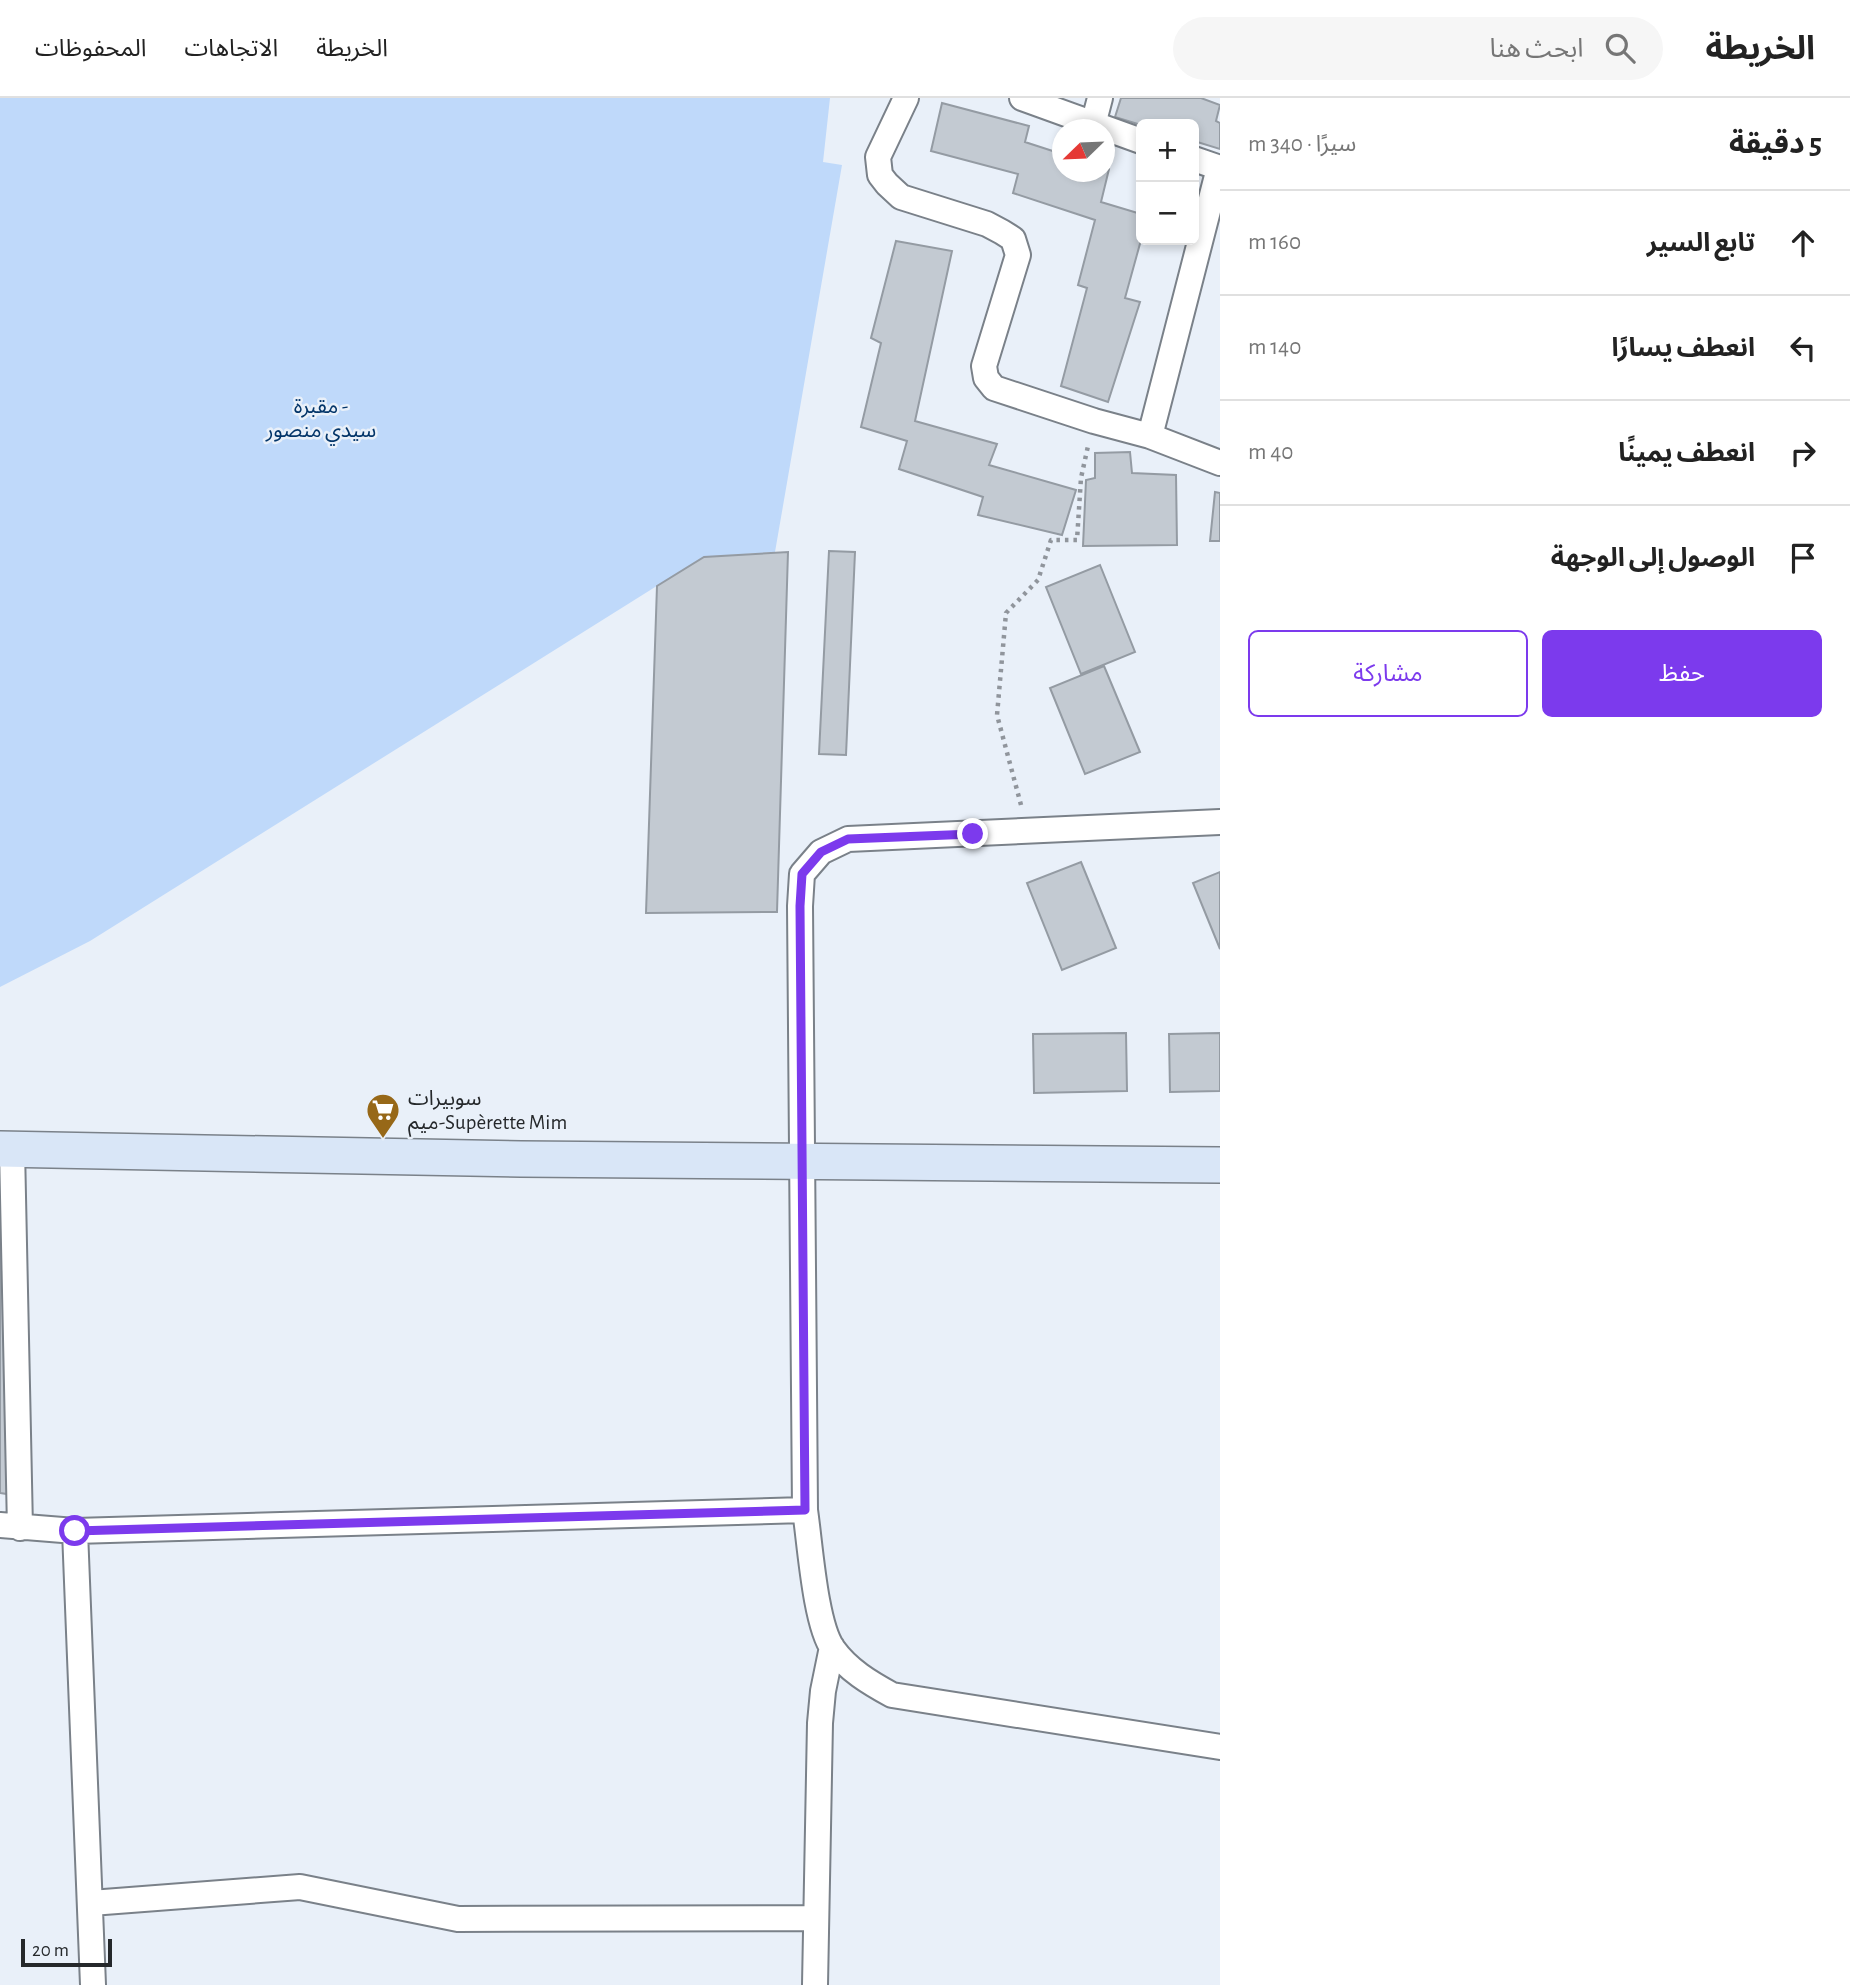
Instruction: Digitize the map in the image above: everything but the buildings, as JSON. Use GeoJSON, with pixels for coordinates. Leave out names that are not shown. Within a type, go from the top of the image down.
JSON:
{"type":"FeatureCollection","features":[{"type":"Feature","properties":{"kind":"main road"},"geometry":{"type":"LineString","coordinates":[[6,1149],[521,1159],[1220,1165]]}},
{"type":"Feature","properties":{"kind":"street"},"geometry":{"type":"LineString","coordinates":[[906,98],[878,157],[880,175],[901,197],[987,224],[1013,239],[1018,255],[984,366],[986,378],[994,388],[1094,421],[1150,436],[1220,463]]}},
{"type":"Feature","properties":{"kind":"street"},"geometry":{"type":"LineString","coordinates":[[1023,98],[1077,119]]}},
{"type":"Feature","properties":{"kind":"street"},"geometry":{"type":"LineString","coordinates":[[1095,119],[1100,98]]}},
{"type":"Feature","properties":{"kind":"street"},"geometry":{"type":"LineString","coordinates":[[1115,132],[1136,139]]}},
{"type":"Feature","properties":{"kind":"street"},"geometry":{"type":"LineString","coordinates":[[1150,436],[1219,168],[1199,161]]}},
{"type":"Feature","properties":{"kind":"street"},"geometry":{"type":"LineString","coordinates":[[1220,821],[848,839],[821,852],[802,874],[805,1510],[820,1615],[832,1647],[860,1677],[892,1695],[1220,1746]]}},
{"type":"Feature","properties":{"kind":"street"},"geometry":{"type":"LineString","coordinates":[[6,1149],[10,1527],[75,1531],[805,1510]]}},
{"type":"Feature","properties":{"kind":"street"},"geometry":{"type":"LineString","coordinates":[[75,1531],[93,1985]]}},
{"type":"Feature","properties":{"kind":"street"},"geometry":{"type":"LineString","coordinates":[[815,1985],[820,1723],[832,1647]]}},
{"type":"Feature","properties":{"kind":"street"},"geometry":{"type":"LineString","coordinates":[[91,1903],[300,1887],[458,1920],[816,1919]]}},
{"type":"Feature","properties":{"kind":"path"},"geometry":{"type":"LineString","coordinates":[[1028,832],[997,715],[1006,613],[1038,580],[1051,540],[1077,540],[1081,478],[1094,421]]}},
{"type":"Feature","properties":{"kind":"green space","name":"مقبرة - سيدي منصور"},"geometry":{"type":"Polygon","coordinates":[[[0,98],[830,98],[823,162],[842,165],[775,552],[703,557],[90,941],[0,987],[0,98]]]}},
{"type":"Feature","properties":{"kind":"place","name":"سوبيرات ميم-Supèrette Mim"},"geometry":{"type":"Point","coordinates":[383,1140]}},
{"type":"Feature","properties":{"kind":"route"},"geometry":{"type":"LineString","coordinates":[[75,1531],[805,1510],[800,906],[802,874],[821,852],[848,839],[973,834]]}}]}
